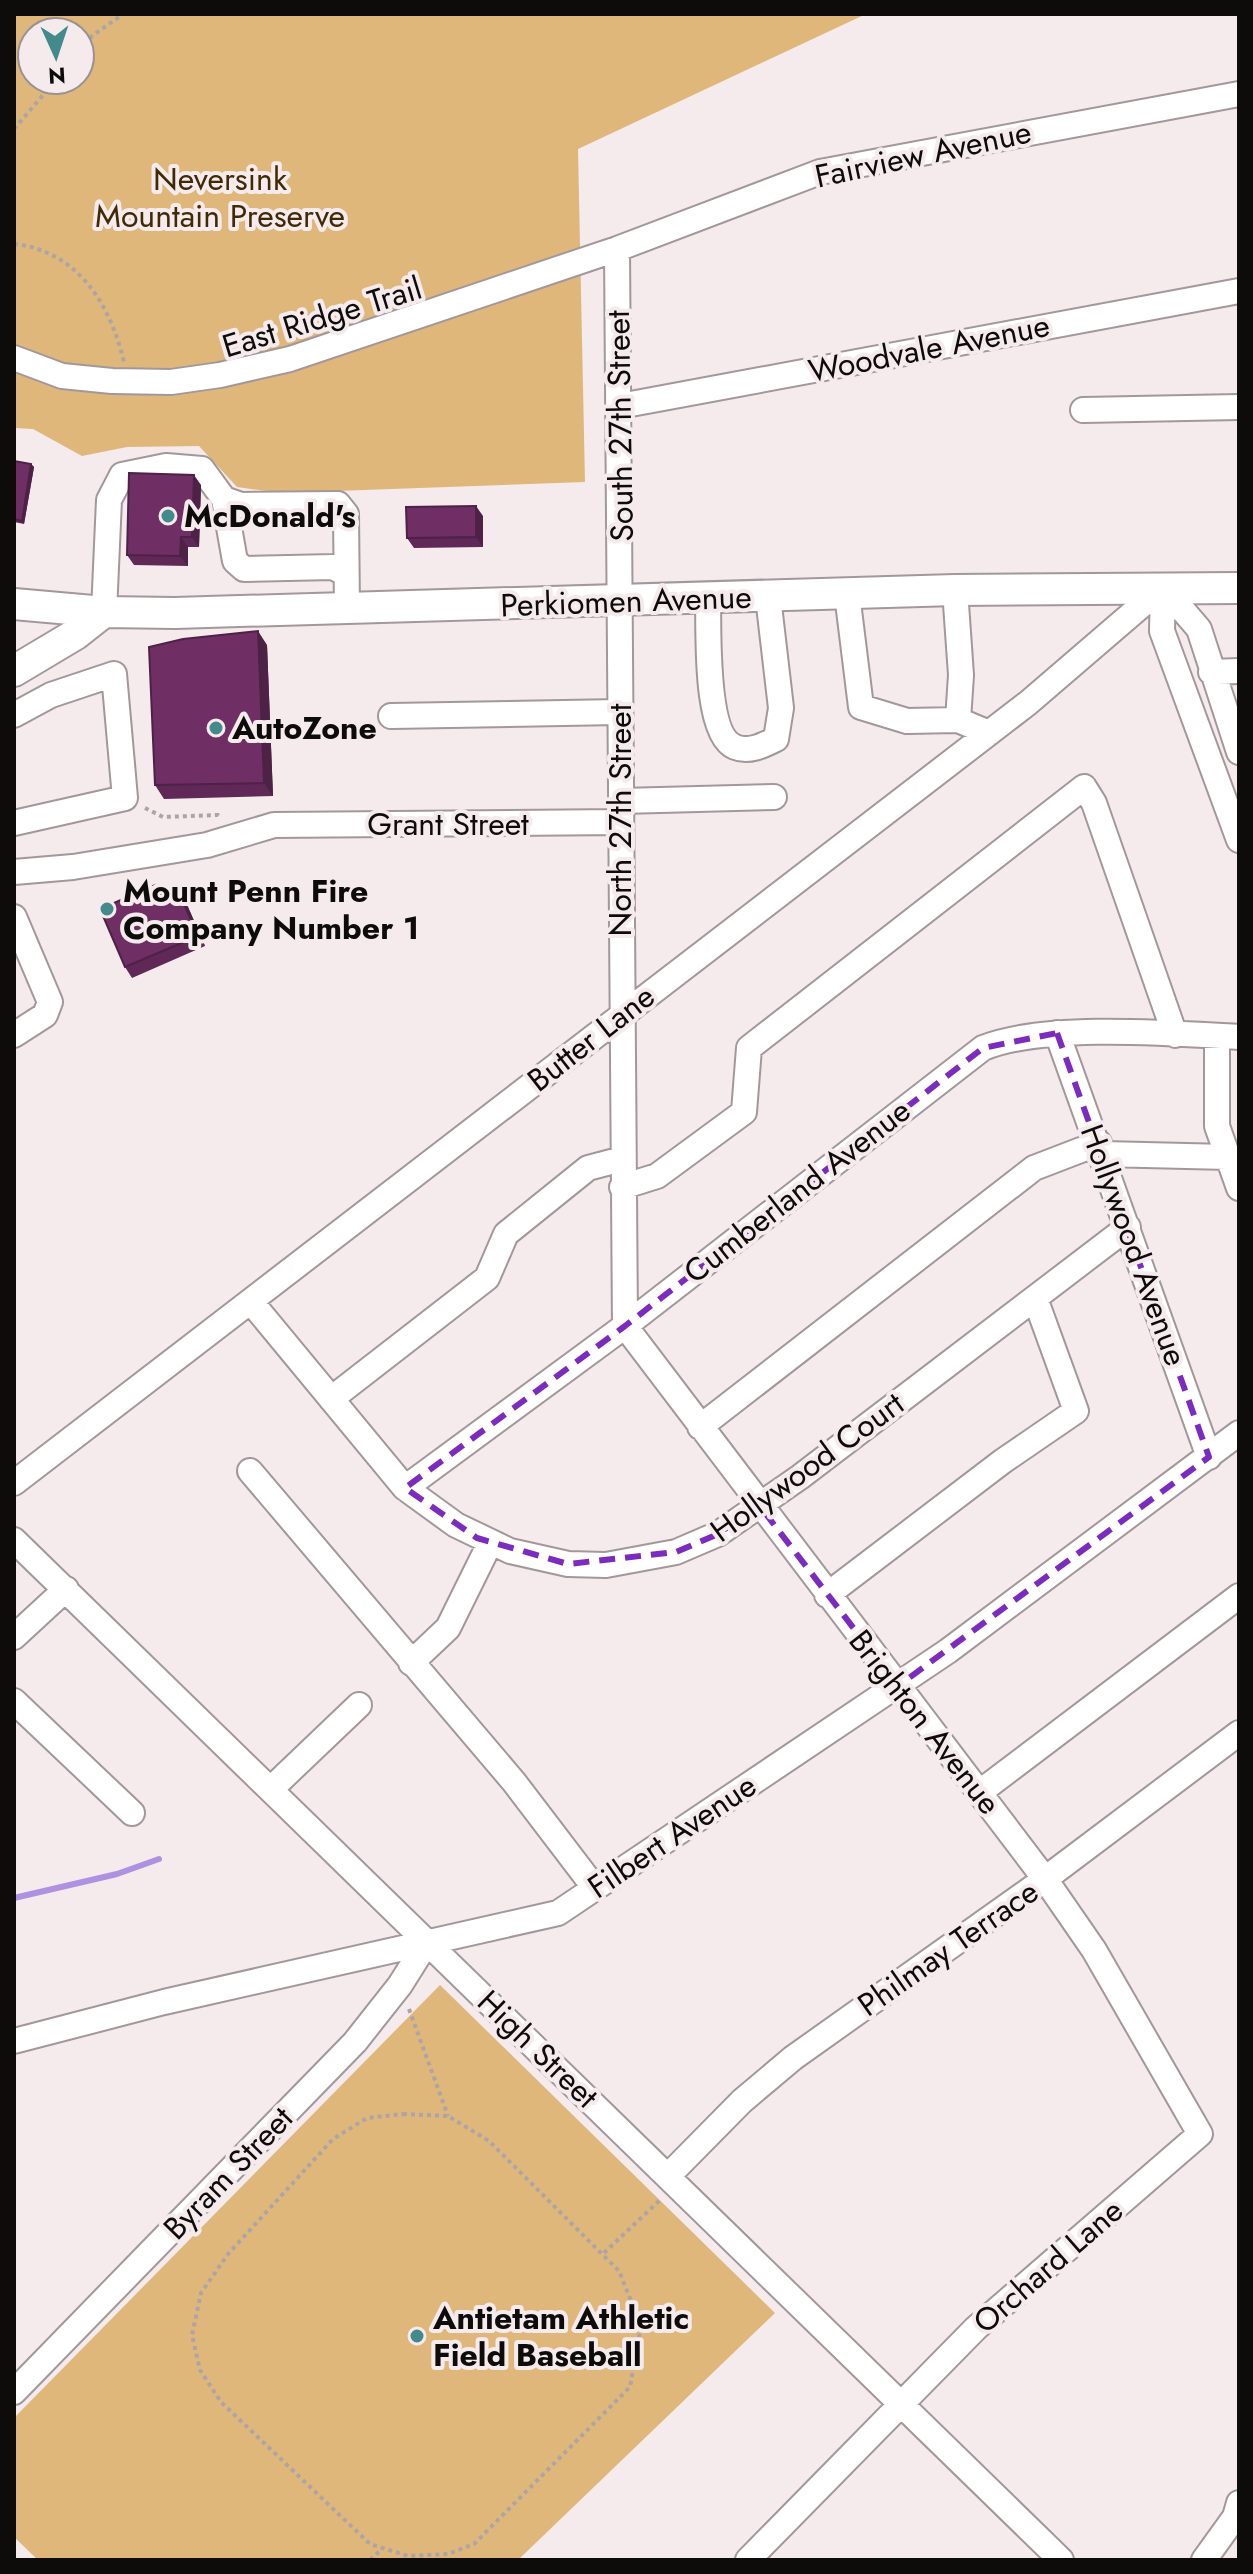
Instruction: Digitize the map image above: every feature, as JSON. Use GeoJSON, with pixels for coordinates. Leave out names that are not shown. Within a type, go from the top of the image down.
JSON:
{"type":"FeatureCollection","features":[{"type":"Feature","properties":{"kind":"main road","name":"Perkiomen Avenue"},"geometry":{"type":"LineString","coordinates":[[14,604],[104,612],[347,609],[955,590],[1239,588]]}},
{"type":"Feature","properties":{"kind":"main road"},"geometry":{"type":"LineString","coordinates":[[14,671],[76,634],[104,612]]}},
{"type":"Feature","properties":{"kind":"street","name":"Fairview Avenue"},"geometry":{"type":"LineString","coordinates":[[14,358],[62,376],[112,381],[171,382],[220,375],[290,359],[617,249],[820,172],[1239,94]]}},
{"type":"Feature","properties":{"kind":"street","name":"South 27th Street"},"geometry":{"type":"LineString","coordinates":[[617,249],[622,602]]}},
{"type":"Feature","properties":{"kind":"street","name":"Woodvale Avenue"},"geometry":{"type":"LineString","coordinates":[[620,406],[1239,291]]}},
{"type":"Feature","properties":{"kind":"street"},"geometry":{"type":"LineString","coordinates":[[1083,410],[1239,407]]}},
{"type":"Feature","properties":{"kind":"street"},"geometry":{"type":"LineString","coordinates":[[104,612],[109,500],[122,475],[166,466],[202,469],[224,499],[235,561],[244,569],[333,567],[344,573]]}},
{"type":"Feature","properties":{"kind":"street"},"geometry":{"type":"LineString","coordinates":[[224,499],[241,505],[338,504],[346,514],[344,573],[347,609]]}},
{"type":"Feature","properties":{"kind":"street"},"geometry":{"type":"LineString","coordinates":[[1163,587],[1199,629],[1239,752]]}},
{"type":"Feature","properties":{"kind":"street"},"geometry":{"type":"LineString","coordinates":[[1163,587],[1162,631],[1236,825]]}},
{"type":"Feature","properties":{"kind":"street","name":"Butter Lane"},"geometry":{"type":"LineString","coordinates":[[14,1483],[252,1303],[620,1015],[989,733],[1163,587]]}},
{"type":"Feature","properties":{"kind":"street"},"geometry":{"type":"LineString","coordinates":[[955,590],[961,675],[958,720]]}},
{"type":"Feature","properties":{"kind":"street"},"geometry":{"type":"LineString","coordinates":[[847,594],[861,707],[907,721],[958,720],[989,733]]}},
{"type":"Feature","properties":{"kind":"street"},"geometry":{"type":"LineString","coordinates":[[708,599],[710,678],[718,724],[724,739],[736,748],[758,748],[776,739],[781,708],[768,597]]}},
{"type":"Feature","properties":{"kind":"street","name":"North 27th Street"},"geometry":{"type":"LineString","coordinates":[[622,602],[619,712],[622,812],[620,1015],[625,1326]]}},
{"type":"Feature","properties":{"kind":"street"},"geometry":{"type":"LineString","coordinates":[[1211,672],[1239,671]]}},
{"type":"Feature","properties":{"kind":"street"},"geometry":{"type":"LineString","coordinates":[[14,715],[51,695],[114,674],[125,798],[14,823]]}},
{"type":"Feature","properties":{"kind":"street"},"geometry":{"type":"LineString","coordinates":[[391,716],[619,712]]}},
{"type":"Feature","properties":{"kind":"street"},"geometry":{"type":"LineString","coordinates":[[622,1187],[657,1176],[744,1112],[749,1048],[1084,787],[1094,803],[1175,1035]]}},
{"type":"Feature","properties":{"kind":"street","name":"Grant Street"},"geometry":{"type":"LineString","coordinates":[[14,872],[73,867],[207,845],[274,825],[622,812],[774,797]]}},
{"type":"Feature","properties":{"kind":"street"},"geometry":{"type":"LineString","coordinates":[[14,917],[50,1002],[45,1015],[14,1035]]}},
{"type":"Feature","properties":{"kind":"street","name":"Cumberland Avenue"},"geometry":{"type":"LineString","coordinates":[[405,1488],[625,1326],[967,1057],[1002,1040],[1057,1033],[1228,1037]]}},
{"type":"Feature","properties":{"kind":"street","name":"Hollywood Avenue"},"geometry":{"type":"LineString","coordinates":[[1057,1033],[1209,1457]]}},
{"type":"Feature","properties":{"kind":"street"},"geometry":{"type":"LineString","coordinates":[[1228,1037],[1217,1126],[1239,1188]]}},
{"type":"Feature","properties":{"kind":"street"},"geometry":{"type":"LineString","coordinates":[[700,1427],[1034,1168],[1101,1149],[1228,1157]]}},
{"type":"Feature","properties":{"kind":"street"},"geometry":{"type":"LineString","coordinates":[[331,1399],[487,1278],[506,1234],[518,1224],[588,1168],[622,1159]]}},
{"type":"Feature","properties":{"kind":"street","name":"Hollywood Court"},"geometry":{"type":"LineString","coordinates":[[252,1303],[405,1488],[456,1525],[490,1543],[532,1558],[568,1564],[643,1561],[706,1540],[759,1505],[1128,1227]]}},
{"type":"Feature","properties":{"kind":"street"},"geometry":{"type":"LineString","coordinates":[[827,1595],[1003,1461],[1076,1411],[1035,1298]]}},
{"type":"Feature","properties":{"kind":"street","name":"Brighton Avenue"},"geometry":{"type":"LineString","coordinates":[[625,1326],[1045,1879],[1094,1950],[1200,2134]]}},
{"type":"Feature","properties":{"kind":"street","name":"Filbert Avenue"},"geometry":{"type":"LineString","coordinates":[[14,2041],[164,2002],[558,1913],[898,1686],[1239,1433]]}},
{"type":"Feature","properties":{"kind":"street"},"geometry":{"type":"LineString","coordinates":[[250,1471],[514,1782],[594,1887]]}},
{"type":"Feature","properties":{"kind":"street","name":"High Street"},"geometry":{"type":"LineString","coordinates":[[14,1540],[272,1788],[667,2184],[902,2404],[1061,2560]]}},
{"type":"Feature","properties":{"kind":"street"},"geometry":{"type":"LineString","coordinates":[[411,1663],[448,1628],[490,1543]]}},
{"type":"Feature","properties":{"kind":"street"},"geometry":{"type":"LineString","coordinates":[[14,1637],[66,1589]]}},
{"type":"Feature","properties":{"kind":"street"},"geometry":{"type":"LineString","coordinates":[[980,1792],[1239,1596]]}},
{"type":"Feature","properties":{"kind":"street"},"geometry":{"type":"LineString","coordinates":[[14,1701],[132,1813]]}},
{"type":"Feature","properties":{"kind":"street"},"geometry":{"type":"LineString","coordinates":[[272,1788],[359,1705]]}},
{"type":"Feature","properties":{"kind":"street","name":"Philmay Terrace"},"geometry":{"type":"LineString","coordinates":[[667,2184],[742,2101],[793,2058],[1045,1879],[1239,1733]]}},
{"type":"Feature","properties":{"kind":"street","name":"Byram Street"},"geometry":{"type":"LineString","coordinates":[[14,2392],[355,2042],[400,1985],[427,1942]]}},
{"type":"Feature","properties":{"kind":"street","name":"Orchard Lane"},"geometry":{"type":"LineString","coordinates":[[748,2560],[976,2328],[1200,2134]]}},
{"type":"Feature","properties":{"kind":"street"},"geometry":{"type":"LineString","coordinates":[[1204,2560],[1235,2517],[1239,2503]]}},
{"type":"Feature","properties":{"kind":"path"},"geometry":{"type":"LineString","coordinates":[[96,33],[123,14]]}},
{"type":"Feature","properties":{"kind":"path"},"geometry":{"type":"LineString","coordinates":[[14,129],[42,96]]}},
{"type":"Feature","properties":{"kind":"path"},"geometry":{"type":"LineString","coordinates":[[14,244],[65,259],[80,275],[102,304],[125,368]]}},
{"type":"Feature","properties":{"kind":"path"},"geometry":{"type":"LineString","coordinates":[[163,817],[218,815]]}},
{"type":"Feature","properties":{"kind":"path"},"geometry":{"type":"LineString","coordinates":[[400,1985],[448,2116]]}},
{"type":"Feature","properties":{"kind":"path"},"geometry":{"type":"LineString","coordinates":[[403,2114],[448,2116],[489,2141],[604,2253],[619,2271],[641,2326],[630,2387],[474,2544],[440,2557],[408,2556],[370,2544],[221,2402],[200,2370],[192,2335],[201,2293],[228,2254],[333,2139],[367,2118],[403,2114]]}},
{"type":"Feature","properties":{"kind":"path"},"geometry":{"type":"LineString","coordinates":[[604,2253],[667,2184]]}},
{"type":"Feature","properties":{"kind":"path"},"geometry":{"type":"LineString","coordinates":[[370,2560],[383,2548]]}},
{"type":"Feature","properties":{"kind":"highlighted area"},"geometry":{"type":"Polygon","coordinates":[[[1057,1033],[1209,1457],[898,1686],[759,1505],[718,1534],[676,1552],[568,1564],[477,1538],[405,1488],[625,1326],[983,1048],[1057,1033]]]}},
{"type":"Feature","properties":{"kind":"green space","name":"Neversink Mountain Preserve"},"geometry":{"type":"Polygon","coordinates":[[[14,14],[866,14],[578,149],[585,482],[280,493],[237,487],[199,446],[127,447],[82,456],[33,429],[14,428],[14,14]]]}},
{"type":"Feature","properties":{"kind":"green space"},"geometry":{"type":"Polygon","coordinates":[[[440,1985],[775,2313],[518,2560],[38,2560],[14,2537],[14,2418],[440,1985]]]}},
{"type":"Feature","properties":{"kind":"building"},"geometry":{"type":"Polygon","coordinates":[[[14,461],[31,464],[22,521],[14,519],[14,461]]]}},
{"type":"Feature","properties":{"kind":"building","name":"McDonald's"},"geometry":{"type":"Polygon","coordinates":[[[129,473],[194,475],[192,537],[181,537],[180,556],[127,555],[129,473]]]}},
{"type":"Feature","properties":{"kind":"building"},"geometry":{"type":"Polygon","coordinates":[[[476,506],[476,537],[407,538],[406,507],[476,506]]]}},
{"type":"Feature","properties":{"kind":"building","name":"AutoZone"},"geometry":{"type":"Polygon","coordinates":[[[258,631],[264,783],[155,785],[149,647],[183,639],[258,631]]]}},
{"type":"Feature","properties":{"kind":"building"},"geometry":{"type":"Polygon","coordinates":[[[155,885],[164,904],[181,897],[198,936],[125,967],[100,909],[155,885]]]}},
{"type":"Feature","properties":{"kind":"waterway"},"geometry":{"type":"LineString","coordinates":[[14,1898],[117,1874],[159,1859]]}},
{"type":"Feature","properties":{"kind":"place","name":"McDonald's"},"geometry":{"type":"Point","coordinates":[168,516]}},
{"type":"Feature","properties":{"kind":"place","name":"AutoZone"},"geometry":{"type":"Point","coordinates":[216,728]}},
{"type":"Feature","properties":{"kind":"place","name":"Mount Penn Fire Company Number 1"},"geometry":{"type":"Point","coordinates":[107,909]}},
{"type":"Feature","properties":{"kind":"place","name":"Antietam Athletic Field Baseball"},"geometry":{"type":"Point","coordinates":[417,2336]}}]}
